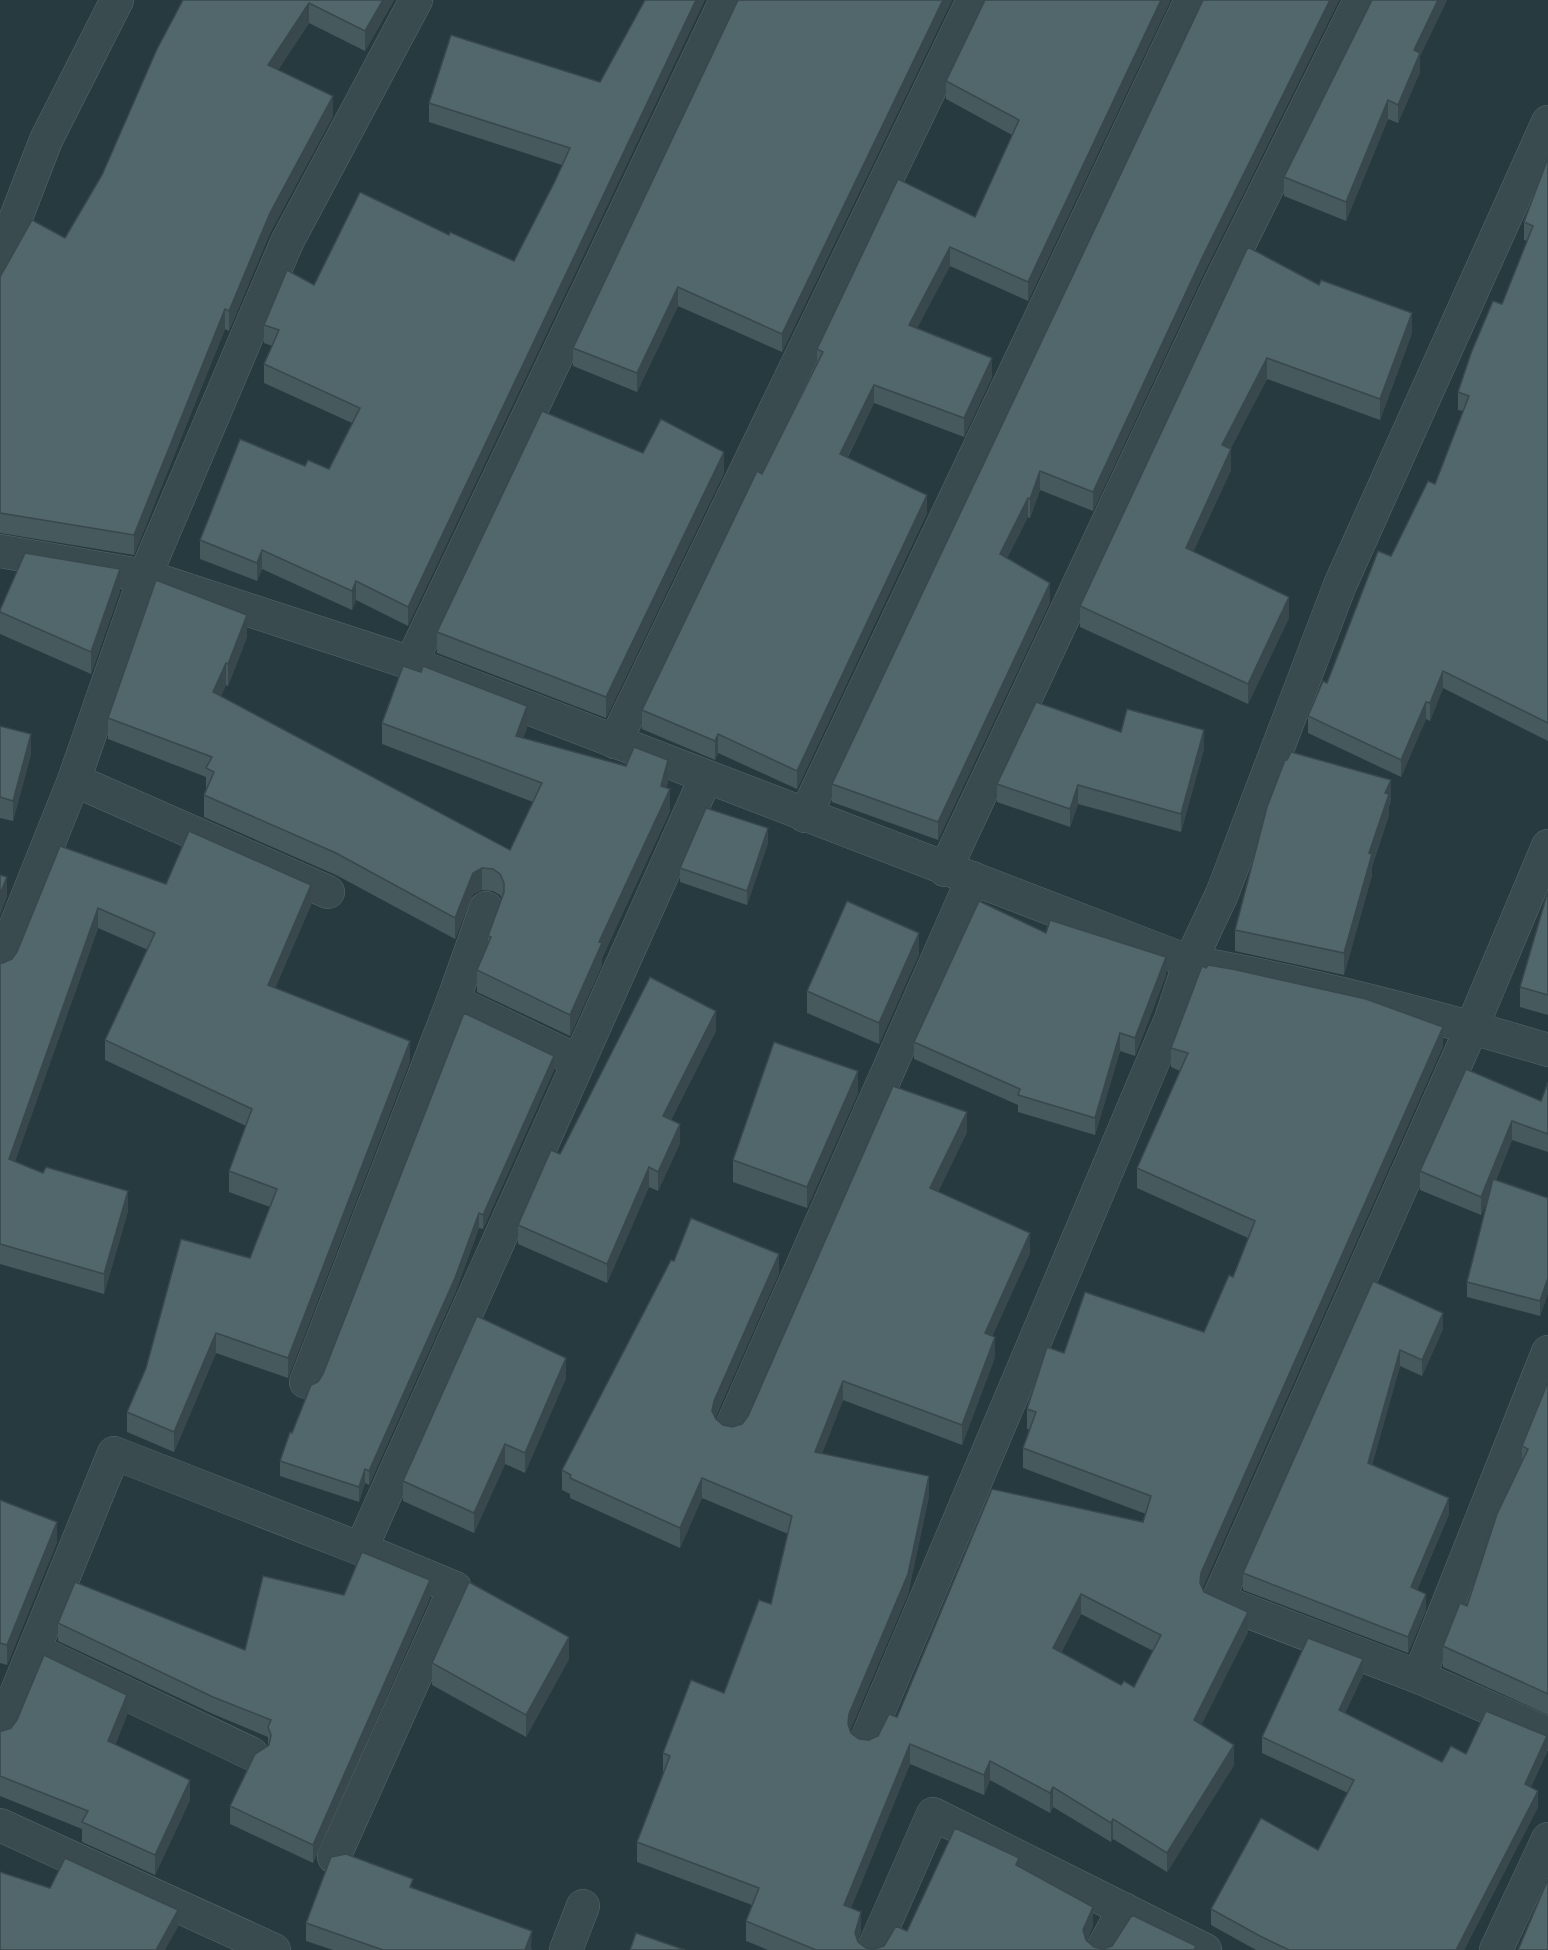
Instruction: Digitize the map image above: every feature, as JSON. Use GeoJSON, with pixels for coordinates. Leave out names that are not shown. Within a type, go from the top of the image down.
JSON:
{"type":"FeatureCollection","features":[{"type":"Feature","properties":{"kind":"street"},"geometry":{"type":"LineString","coordinates":[[0,259],[46,140],[117,0]]}},
{"type":"Feature","properties":{"kind":"street"},"geometry":{"type":"LineString","coordinates":[[0,965],[74,780],[145,576],[287,242],[416,0]]}},
{"type":"Feature","properties":{"kind":"street"},"geometry":{"type":"LineString","coordinates":[[411,663],[726,0]]}},
{"type":"Feature","properties":{"kind":"street"},"geometry":{"type":"LineString","coordinates":[[615,742],[973,0]]}},
{"type":"Feature","properties":{"kind":"street"},"geometry":{"type":"LineString","coordinates":[[805,816],[1191,0]]}},
{"type":"Feature","properties":{"kind":"street"},"geometry":{"type":"LineString","coordinates":[[731,1428],[959,874],[1219,285],[1360,0]]}},
{"type":"Feature","properties":{"kind":"street"},"geometry":{"type":"LineString","coordinates":[[866,1741],[1167,1030],[1190,962],[1222,894],[1340,585],[1548,122]]}},
{"type":"Feature","properties":{"kind":"street"},"geometry":{"type":"LineString","coordinates":[[0,550],[145,576],[411,663],[1190,962],[1244,971],[1472,1027],[1548,1050]]}},
{"type":"Feature","properties":{"kind":"street"},"geometry":{"type":"LineString","coordinates":[[361,1550],[706,777]]}},
{"type":"Feature","properties":{"kind":"street"},"geometry":{"type":"LineString","coordinates":[[74,780],[328,892]]}},
{"type":"Feature","properties":{"kind":"street"},"geometry":{"type":"LineString","coordinates":[[1548,846],[1472,1027],[1218,1600],[1419,1677],[1548,1734]]}},
{"type":"Feature","properties":{"kind":"street"},"geometry":{"type":"LineString","coordinates":[[306,1382],[453,1001],[486,908]]}},
{"type":"Feature","properties":{"kind":"street"},"geometry":{"type":"LineString","coordinates":[[453,1001],[578,1061]]}},
{"type":"Feature","properties":{"kind":"street"},"geometry":{"type":"LineString","coordinates":[[1419,1677],[1548,1352]]}},
{"type":"Feature","properties":{"kind":"street"},"geometry":{"type":"LineString","coordinates":[[0,1733],[114,1453],[455,1588],[334,1857]]}},
{"type":"Feature","properties":{"kind":"street"},"geometry":{"type":"LineString","coordinates":[[34,1650],[252,1754]]}},
{"type":"Feature","properties":{"kind":"street"},"geometry":{"type":"LineString","coordinates":[[873,1950],[933,1814],[1205,1950]]}},
{"type":"Feature","properties":{"kind":"street"},"geometry":{"type":"LineString","coordinates":[[0,1825],[274,1950]]}},
{"type":"Feature","properties":{"kind":"street"},"geometry":{"type":"LineString","coordinates":[[1496,1950],[1548,1839]]}},
{"type":"Feature","properties":{"kind":"street"},"geometry":{"type":"LineString","coordinates":[[566,1950],[583,1906]]}},
{"type":"Feature","properties":{"kind":"street"},"geometry":{"type":"LineString","coordinates":[[1102,1950],[1124,1909]]}},
{"type":"Feature","properties":{"kind":"building"},"geometry":{"type":"Polygon","coordinates":[[[183,0],[383,0],[365,31],[309,3],[268,65],[333,96],[270,213],[229,311],[225,309],[134,535],[0,513],[0,277],[32,220],[65,238],[102,175],[157,49],[183,0]]]}},
{"type":"Feature","properties":{"kind":"building"},"geometry":{"type":"Polygon","coordinates":[[[645,0],[696,0],[408,607],[356,581],[352,591],[262,550],[257,563],[200,540],[240,439],[305,466],[308,460],[329,469],[360,408],[264,364],[279,330],[264,325],[287,270],[314,285],[360,192],[449,235],[450,232],[514,261],[555,181],[570,148],[429,103],[451,35],[600,82],[645,0]]]}},
{"type":"Feature","properties":{"kind":"building"},"geometry":{"type":"Polygon","coordinates":[[[738,0],[943,0],[782,334],[678,287],[637,373],[573,348],[738,0]]]}},
{"type":"Feature","properties":{"kind":"building"},"geometry":{"type":"Polygon","coordinates":[[[985,0],[1161,0],[1028,282],[950,247],[909,325],[992,358],[964,418],[874,385],[840,454],[927,495],[797,771],[718,734],[715,741],[642,710],[757,471],[762,474],[823,352],[817,349],[898,179],[975,217],[1019,120],[946,81],[985,0]]]}},
{"type":"Feature","properties":{"kind":"building"},"geometry":{"type":"Polygon","coordinates":[[[1203,0],[1330,0],[1202,258],[1093,492],[1040,471],[1030,499],[1028,498],[1000,554],[1050,583],[938,822],[832,784],[1203,0]]]}},
{"type":"Feature","properties":{"kind":"building"},"geometry":{"type":"Polygon","coordinates":[[[1372,0],[1438,0],[1414,50],[1420,53],[1398,105],[1388,100],[1346,202],[1284,177],[1372,0]]]}},
{"type":"Feature","properties":{"kind":"building"},"geometry":{"type":"Polygon","coordinates":[[[1548,158],[1548,723],[1443,671],[1430,703],[1426,702],[1401,760],[1308,716],[1323,681],[1327,683],[1378,551],[1391,556],[1428,481],[1435,484],[1469,396],[1458,392],[1471,353],[1493,301],[1502,304],[1533,226],[1524,222],[1548,158]]]}},
{"type":"Feature","properties":{"kind":"building"},"geometry":{"type":"Polygon","coordinates":[[[1248,247],[1319,285],[1321,280],[1412,313],[1380,399],[1267,358],[1222,445],[1231,449],[1186,548],[1289,597],[1248,684],[1080,606],[1248,247]]]}},
{"type":"Feature","properties":{"kind":"building"},"geometry":{"type":"Polygon","coordinates":[[[542,411],[643,453],[661,419],[724,452],[606,697],[437,632],[542,411]]]}},
{"type":"Feature","properties":{"kind":"building"},"geometry":{"type":"Polygon","coordinates":[[[25,553],[120,569],[91,652],[0,612],[25,553]]]}},
{"type":"Feature","properties":{"kind":"building"},"geometry":{"type":"Polygon","coordinates":[[[156,580],[247,615],[228,664],[226,663],[213,692],[510,850],[542,783],[382,723],[403,666],[421,672],[423,666],[527,706],[516,736],[626,766],[634,747],[668,760],[661,786],[670,789],[599,942],[602,943],[570,1015],[477,970],[491,937],[488,936],[504,892],[504,883],[500,874],[493,869],[482,868],[473,873],[455,918],[336,853],[204,795],[214,772],[206,768],[212,757],[108,718],[156,580]]]}},
{"type":"Feature","properties":{"kind":"building"},"geometry":{"type":"Polygon","coordinates":[[[1036,702],[1121,732],[1127,709],[1204,730],[1181,814],[1078,785],[1070,809],[997,784],[1036,702]]]}},
{"type":"Feature","properties":{"kind":"building"},"geometry":{"type":"Polygon","coordinates":[[[0,726],[31,734],[13,801],[0,797],[0,726]]]}},
{"type":"Feature","properties":{"kind":"building"},"geometry":{"type":"Polygon","coordinates":[[[1291,752],[1391,780],[1385,793],[1389,794],[1369,853],[1372,854],[1344,953],[1235,930],[1267,807],[1285,760],[1291,752]]]}},
{"type":"Feature","properties":{"kind":"building"},"geometry":{"type":"Polygon","coordinates":[[[706,808],[768,828],[747,891],[680,868],[706,808]]]}},
{"type":"Feature","properties":{"kind":"building"},"geometry":{"type":"Polygon","coordinates":[[[189,831],[311,885],[268,985],[410,1041],[288,1358],[216,1333],[174,1432],[127,1412],[146,1368],[181,1239],[250,1258],[277,1189],[229,1171],[252,1109],[105,1040],[155,933],[98,908],[9,1159],[43,1173],[46,1167],[128,1191],[104,1274],[0,1244],[0,963],[12,959],[17,952],[60,846],[166,884],[189,831]]]}},
{"type":"Feature","properties":{"kind":"building"},"geometry":{"type":"Polygon","coordinates":[[[0,875],[7,877],[0,894],[0,875]]]}},
{"type":"Feature","properties":{"kind":"building"},"geometry":{"type":"Polygon","coordinates":[[[1548,891],[1548,995],[1520,987],[1548,891]]]}},
{"type":"Feature","properties":{"kind":"building"},"geometry":{"type":"Polygon","coordinates":[[[847,901],[919,933],[879,1023],[807,991],[847,901]]]}},
{"type":"Feature","properties":{"kind":"building"},"geometry":{"type":"Polygon","coordinates":[[[979,901],[1046,933],[1050,920],[1166,957],[1135,1038],[1120,1033],[1095,1118],[1018,1095],[1020,1089],[914,1042],[979,901]]]}},
{"type":"Feature","properties":{"kind":"building"},"geometry":{"type":"Polygon","coordinates":[[[1208,965],[1232,969],[1366,999],[1443,1027],[1201,1573],[1200,1583],[1204,1592],[1248,1612],[1194,1720],[1234,1745],[1167,1853],[1113,1819],[1111,1823],[1053,1787],[1050,1793],[990,1761],[984,1775],[910,1744],[844,1905],[861,1912],[855,1933],[858,1942],[866,1948],[874,1949],[884,1946],[896,1926],[907,1931],[955,1828],[1019,1858],[1016,1865],[1093,1907],[1083,1930],[1086,1940],[1094,1947],[1103,1949],[1112,1946],[1132,1915],[1196,1946],[1194,1950],[816,1950],[746,1921],[759,1888],[637,1842],[670,1756],[663,1753],[691,1680],[724,1693],[759,1600],[771,1604],[792,1516],[702,1478],[680,1528],[570,1478],[571,1475],[562,1470],[671,1260],[674,1261],[691,1218],[779,1254],[714,1401],[712,1411],[716,1419],[723,1425],[732,1427],[742,1424],[748,1416],[893,1086],[967,1112],[930,1188],[1030,1233],[985,1333],[995,1337],[962,1425],[843,1381],[815,1452],[929,1476],[908,1574],[849,1714],[848,1724],[851,1733],[859,1739],[869,1740],[878,1736],[889,1714],[897,1717],[992,1489],[1143,1522],[1151,1496],[1023,1448],[1036,1412],[1027,1409],[1047,1347],[1064,1353],[1085,1292],[1204,1332],[1229,1275],[1233,1277],[1255,1221],[1137,1168],[1188,1053],[1171,1048],[1202,966],[1206,968],[1208,965]],[[1081,1594],[1053,1648],[1121,1685],[1124,1681],[1134,1687],[1161,1635],[1081,1594]]]}},
{"type":"Feature","properties":{"kind":"building"},"geometry":{"type":"Polygon","coordinates":[[[650,977],[716,1011],[663,1116],[680,1124],[658,1172],[649,1167],[607,1264],[518,1225],[551,1150],[560,1154],[650,977]]]}},
{"type":"Feature","properties":{"kind":"building"},"geometry":{"type":"Polygon","coordinates":[[[464,1013],[554,1056],[483,1215],[479,1213],[455,1278],[369,1471],[365,1469],[359,1487],[280,1461],[311,1385],[318,1382],[323,1374],[464,1013]]]}},
{"type":"Feature","properties":{"kind":"building"},"geometry":{"type":"Polygon","coordinates":[[[774,1042],[858,1071],[807,1187],[733,1160],[774,1042]]]}},
{"type":"Feature","properties":{"kind":"building"},"geometry":{"type":"Polygon","coordinates":[[[1466,1069],[1541,1101],[1548,1082],[1548,1134],[1512,1121],[1481,1197],[1420,1171],[1466,1069]]]}},
{"type":"Feature","properties":{"kind":"building"},"geometry":{"type":"Polygon","coordinates":[[[1493,1179],[1548,1198],[1548,1278],[1540,1301],[1467,1282],[1493,1179]]]}},
{"type":"Feature","properties":{"kind":"building"},"geometry":{"type":"Polygon","coordinates":[[[1373,1281],[1443,1313],[1422,1360],[1400,1350],[1368,1463],[1449,1498],[1411,1587],[1426,1594],[1408,1637],[1243,1573],[1373,1281]]]}},
{"type":"Feature","properties":{"kind":"building"},"geometry":{"type":"Polygon","coordinates":[[[477,1316],[566,1358],[525,1453],[505,1444],[474,1513],[403,1481],[477,1316]]]}},
{"type":"Feature","properties":{"kind":"building"},"geometry":{"type":"Polygon","coordinates":[[[1548,1382],[1548,1694],[1443,1646],[1460,1603],[1467,1606],[1497,1514],[1528,1449],[1522,1446],[1548,1382]]]}},
{"type":"Feature","properties":{"kind":"building"},"geometry":{"type":"Polygon","coordinates":[[[0,1500],[57,1522],[7,1645],[0,1643],[0,1500]]]}},
{"type":"Feature","properties":{"kind":"building"},"geometry":{"type":"Polygon","coordinates":[[[362,1552],[430,1580],[313,1845],[230,1806],[255,1754],[269,1745],[271,1735],[268,1727],[271,1720],[213,1697],[58,1623],[75,1582],[245,1650],[263,1576],[344,1595],[362,1552]]]}},
{"type":"Feature","properties":{"kind":"building"},"geometry":{"type":"Polygon","coordinates":[[[469,1582],[569,1637],[526,1715],[432,1663],[469,1582]]]}},
{"type":"Feature","properties":{"kind":"building"},"geometry":{"type":"Polygon","coordinates":[[[1308,1638],[1363,1659],[1339,1710],[1442,1762],[1451,1746],[1466,1754],[1486,1711],[1547,1736],[1525,1784],[1538,1791],[1456,1950],[1289,1950],[1211,1909],[1261,1818],[1318,1850],[1354,1780],[1262,1737],[1308,1638]]]}},
{"type":"Feature","properties":{"kind":"building"},"geometry":{"type":"Polygon","coordinates":[[[44,1655],[127,1695],[108,1741],[190,1780],[155,1855],[82,1822],[88,1811],[0,1776],[0,1731],[11,1728],[17,1720],[44,1655]]]}},
{"type":"Feature","properties":{"kind":"building"},"geometry":{"type":"Polygon","coordinates":[[[346,1854],[413,1879],[410,1887],[532,1931],[525,1950],[383,1950],[306,1923],[331,1857],[346,1854]]]}},
{"type":"Feature","properties":{"kind":"building"},"geometry":{"type":"Polygon","coordinates":[[[65,1858],[178,1910],[156,1950],[0,1950],[0,1872],[50,1888],[65,1858]]]}},
{"type":"Feature","properties":{"kind":"building"},"geometry":{"type":"Polygon","coordinates":[[[1548,1879],[1548,1950],[1518,1950],[1548,1879]]]}},
{"type":"Feature","properties":{"kind":"building"},"geometry":{"type":"Polygon","coordinates":[[[636,1933],[685,1950],[630,1950],[636,1933]]]}}]}
